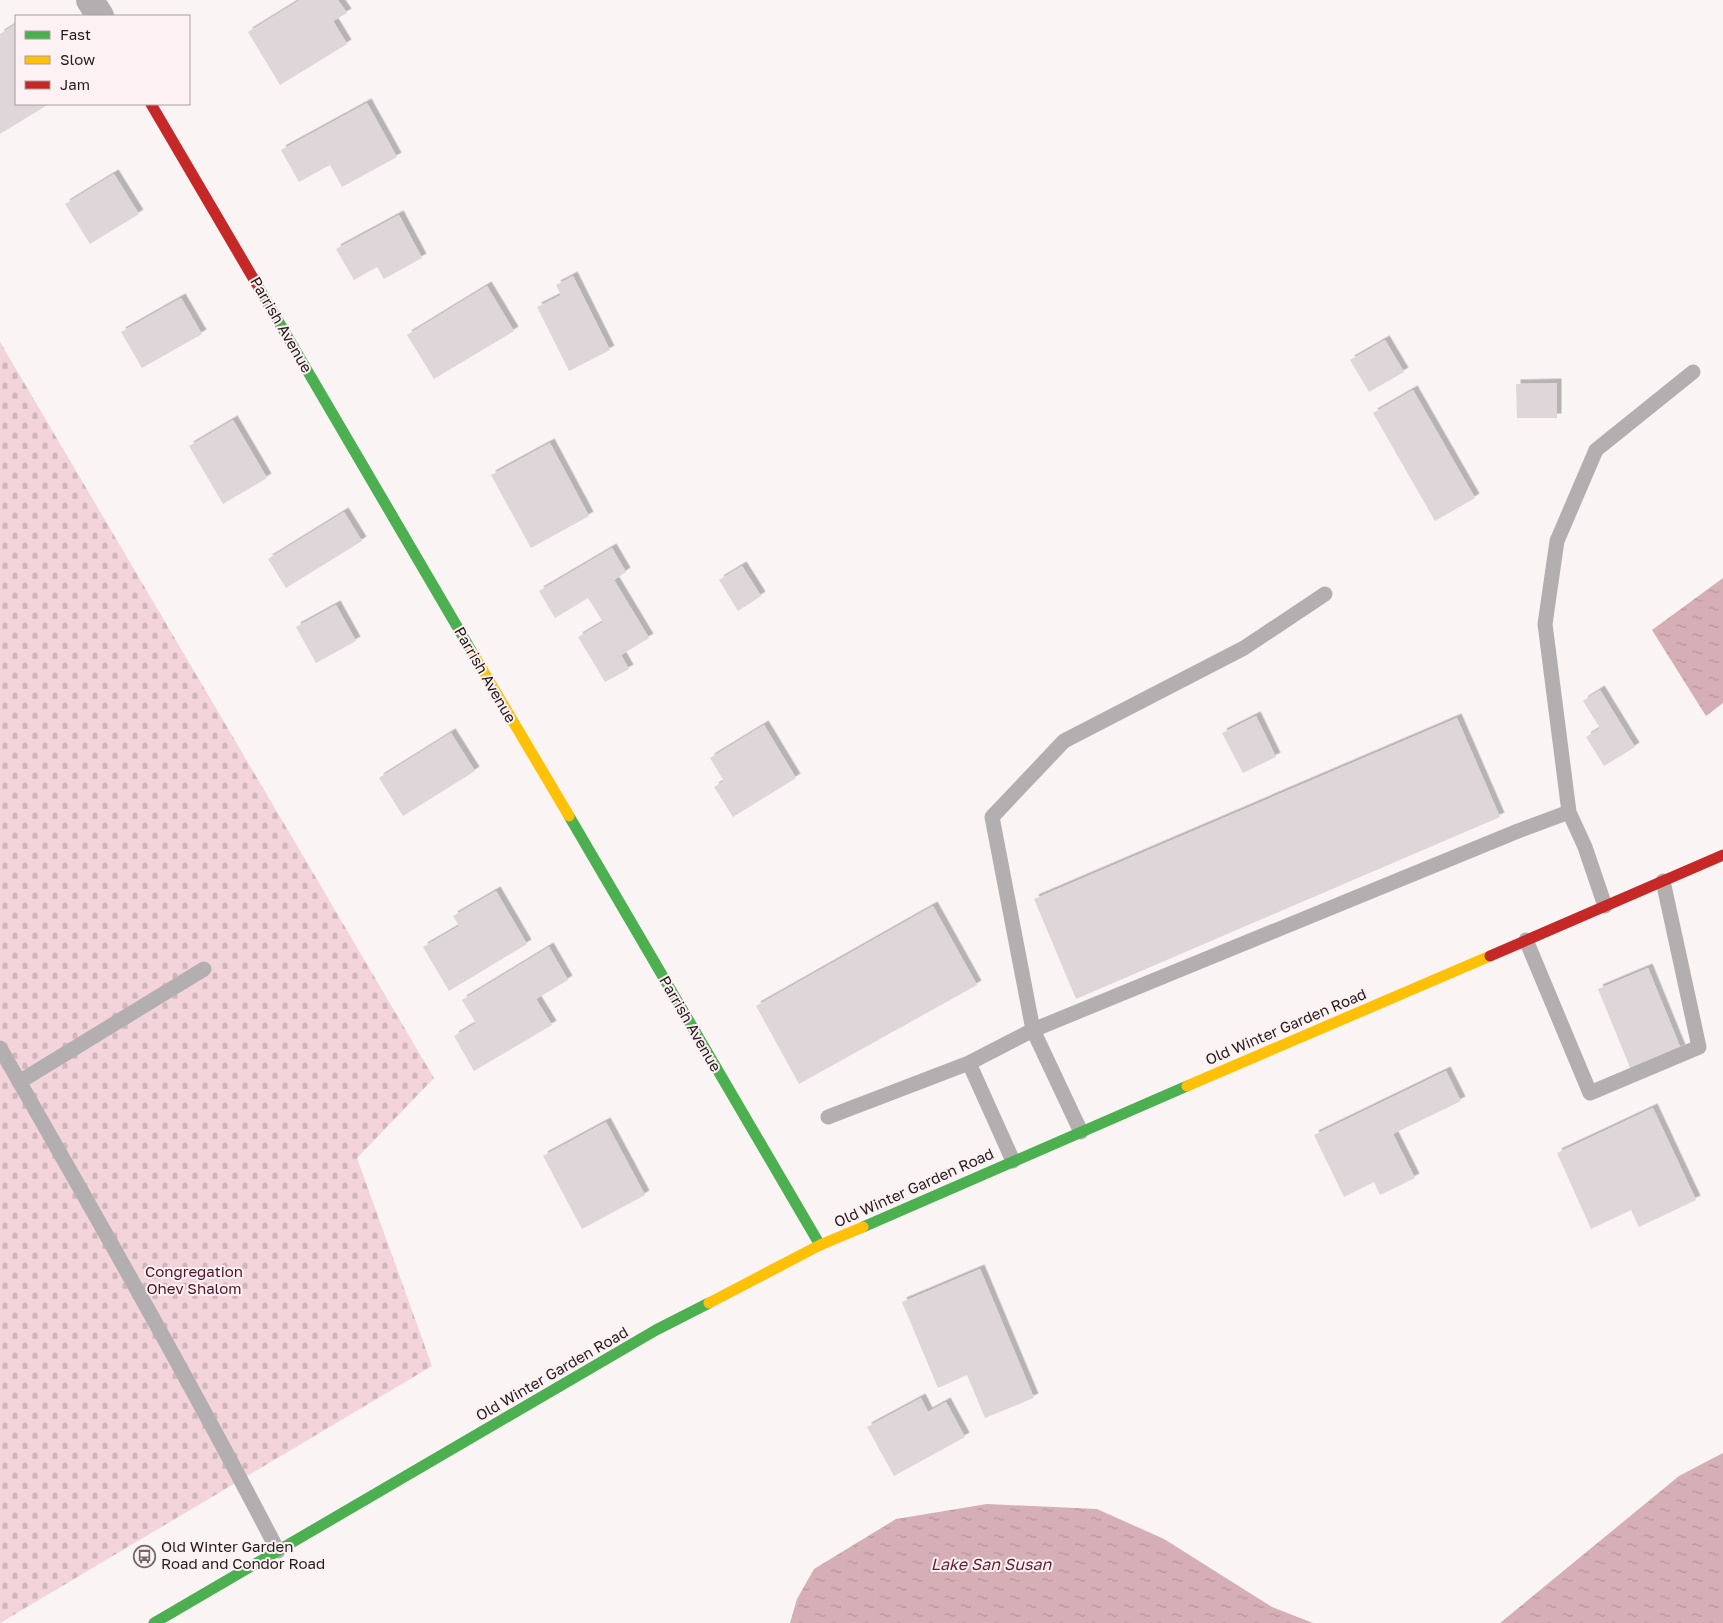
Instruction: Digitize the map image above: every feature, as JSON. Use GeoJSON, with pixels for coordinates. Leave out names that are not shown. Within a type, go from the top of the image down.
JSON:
{"type":"FeatureCollection","features":[{"type":"Feature","properties":{"kind":"main road","name":"Parrish Avenue"},"geometry":{"type":"LineString","coordinates":[[152,105],[820,1246]]}},
{"type":"Feature","properties":{"kind":"main road","name":"Old Winter Garden Road"},"geometry":{"type":"LineString","coordinates":[[154,1623],[656,1330],[820,1246],[1723,855]]}},
{"type":"Feature","properties":{"kind":"street"},"geometry":{"type":"LineString","coordinates":[[90,0],[99,15]]}},
{"type":"Feature","properties":{"kind":"lane"},"geometry":{"type":"LineString","coordinates":[[1605,906],[1585,847],[1569,812],[1545,624],[1557,541],[1596,450],[1692,372]]}},
{"type":"Feature","properties":{"kind":"lane"},"geometry":{"type":"LineString","coordinates":[[1081,1132],[1033,1030],[992,817],[1064,741],[1244,648],[1325,594]]}},
{"type":"Feature","properties":{"kind":"lane"},"geometry":{"type":"LineString","coordinates":[[828,1117],[969,1063],[1033,1030],[1518,831],[1569,812]]}},
{"type":"Feature","properties":{"kind":"lane"},"geometry":{"type":"LineString","coordinates":[[1526,940],[1590,1093],[1699,1048],[1663,880]]}},
{"type":"Feature","properties":{"kind":"lane"},"geometry":{"type":"LineString","coordinates":[[19,1082],[204,968]]}},
{"type":"Feature","properties":{"kind":"lane"},"geometry":{"type":"LineString","coordinates":[[0,1048],[239,1476],[278,1551]]}},
{"type":"Feature","properties":{"kind":"lane"},"geometry":{"type":"LineString","coordinates":[[969,1063],[1013,1161]]}},
{"type":"Feature","properties":{"kind":"green space","name":"Congregation Ohev Shalom"},"geometry":{"type":"Polygon","coordinates":[[[0,342],[434,1078],[357,1158],[432,1366],[0,1623],[0,342]]]}},
{"type":"Feature","properties":{"kind":"water"},"geometry":{"type":"Polygon","coordinates":[[[1723,578],[1723,703],[1706,716],[1652,630],[1723,578]]]}},
{"type":"Feature","properties":{"kind":"water"},"geometry":{"type":"Polygon","coordinates":[[[1723,1453],[1723,1623],[1500,1623],[1679,1476],[1723,1453]]]}},
{"type":"Feature","properties":{"kind":"water","name":"Lake San Susan"},"geometry":{"type":"Polygon","coordinates":[[[987,1504],[1097,1509],[1164,1539],[1272,1607],[1313,1623],[790,1623],[797,1599],[814,1569],[896,1519],[987,1504]]]}},
{"type":"Feature","properties":{"kind":"building"},"geometry":{"type":"Polygon","coordinates":[[[300,0],[338,0],[347,13],[333,21],[347,44],[280,85],[248,32],[300,0]]]}},
{"type":"Feature","properties":{"kind":"building"},"geometry":{"type":"Polygon","coordinates":[[[15,25],[15,105],[47,105],[0,134],[0,34],[15,25]]]}},
{"type":"Feature","properties":{"kind":"building"},"geometry":{"type":"Polygon","coordinates":[[[367,103],[397,157],[342,187],[330,165],[299,182],[281,150],[367,103]]]}},
{"type":"Feature","properties":{"kind":"building"},"geometry":{"type":"Polygon","coordinates":[[[114,174],[139,214],[90,244],[65,204],[114,174]]]}},
{"type":"Feature","properties":{"kind":"building"},"geometry":{"type":"Polygon","coordinates":[[[399,215],[422,258],[384,279],[377,267],[354,280],[336,249],[399,215]]]}},
{"type":"Feature","properties":{"kind":"building"},"geometry":{"type":"Polygon","coordinates":[[[573,276],[610,350],[569,371],[537,307],[561,295],[556,285],[573,276]]]}},
{"type":"Feature","properties":{"kind":"building"},"geometry":{"type":"Polygon","coordinates":[[[487,286],[514,331],[434,379],[407,335],[487,286]]]}},
{"type":"Feature","properties":{"kind":"building"},"geometry":{"type":"Polygon","coordinates":[[[181,298],[202,334],[142,368],[121,332],[181,298]]]}},
{"type":"Feature","properties":{"kind":"building"},"geometry":{"type":"Polygon","coordinates":[[[1385,340],[1404,372],[1369,392],[1350,360],[1385,340]]]}},
{"type":"Feature","properties":{"kind":"building"},"geometry":{"type":"Polygon","coordinates":[[[1557,383],[1557,418],[1517,418],[1516,384],[1557,383]]]}},
{"type":"Feature","properties":{"kind":"building"},"geometry":{"type":"Polygon","coordinates":[[[1413,390],[1475,498],[1435,521],[1373,413],[1413,390]]]}},
{"type":"Feature","properties":{"kind":"building"},"geometry":{"type":"Polygon","coordinates":[[[233,420],[267,478],[223,504],[189,446],[233,420]]]}},
{"type":"Feature","properties":{"kind":"building"},"geometry":{"type":"Polygon","coordinates":[[[550,443],[589,516],[531,548],[491,475],[550,443]]]}},
{"type":"Feature","properties":{"kind":"building"},"geometry":{"type":"Polygon","coordinates":[[[344,512],[362,541],[286,588],[268,559],[344,512]]]}},
{"type":"Feature","properties":{"kind":"building"},"geometry":{"type":"Polygon","coordinates":[[[612,548],[626,572],[614,580],[649,638],[621,655],[629,669],[605,682],[578,637],[603,622],[588,598],[555,618],[539,591],[612,548]]]}},
{"type":"Feature","properties":{"kind":"building"},"geometry":{"type":"Polygon","coordinates":[[[742,566],[761,596],[738,611],[719,580],[742,566]]]}},
{"type":"Feature","properties":{"kind":"building"},"geometry":{"type":"Polygon","coordinates":[[[336,605],[356,641],[316,663],[296,627],[336,605]]]}},
{"type":"Feature","properties":{"kind":"building"},"geometry":{"type":"Polygon","coordinates":[[[1600,690],[1635,747],[1604,766],[1586,737],[1600,728],[1583,701],[1600,690]]]}},
{"type":"Feature","properties":{"kind":"building"},"geometry":{"type":"Polygon","coordinates":[[[1256,716],[1276,757],[1243,773],[1222,733],[1256,716]]]}},
{"type":"Feature","properties":{"kind":"building"},"geometry":{"type":"Polygon","coordinates":[[[1457,718],[1500,817],[1076,999],[1034,899],[1457,718]]]}},
{"type":"Feature","properties":{"kind":"building"},"geometry":{"type":"Polygon","coordinates":[[[764,725],[796,778],[733,817],[714,787],[724,781],[710,758],[764,725]]]}},
{"type":"Feature","properties":{"kind":"building"},"geometry":{"type":"Polygon","coordinates":[[[451,733],[475,771],[403,816],[379,778],[451,733]]]}},
{"type":"Feature","properties":{"kind":"building"},"geometry":{"type":"Polygon","coordinates":[[[496,891],[527,944],[449,991],[423,947],[459,926],[453,916],[496,891]]]}},
{"type":"Feature","properties":{"kind":"building"},"geometry":{"type":"Polygon","coordinates":[[[933,906],[977,985],[799,1084],[756,1006],[933,906]]]}},
{"type":"Feature","properties":{"kind":"building"},"geometry":{"type":"Polygon","coordinates":[[[549,947],[568,980],[536,999],[552,1025],[474,1071],[454,1036],[476,1023],[462,1000],[549,947]]]}},
{"type":"Feature","properties":{"kind":"building"},"geometry":{"type":"Polygon","coordinates":[[[1648,968],[1681,1049],[1631,1070],[1598,989],[1648,968]]]}},
{"type":"Feature","properties":{"kind":"building"},"geometry":{"type":"Polygon","coordinates":[[[1446,1071],[1461,1101],[1393,1134],[1415,1178],[1380,1195],[1374,1182],[1344,1197],[1314,1135],[1446,1071]]]}},
{"type":"Feature","properties":{"kind":"building"},"geometry":{"type":"Polygon","coordinates":[[[1653,1108],[1696,1200],[1639,1227],[1631,1210],[1591,1229],[1557,1153],[1653,1108]]]}},
{"type":"Feature","properties":{"kind":"building"},"geometry":{"type":"Polygon","coordinates":[[[606,1122],[645,1195],[582,1229],[543,1156],[606,1122]]]}},
{"type":"Feature","properties":{"kind":"building"},"geometry":{"type":"Polygon","coordinates":[[[980,1269],[1034,1398],[985,1418],[967,1375],[938,1388],[902,1302],[980,1269]]]}},
{"type":"Feature","properties":{"kind":"building"},"geometry":{"type":"Polygon","coordinates":[[[921,1398],[928,1412],[946,1402],[965,1437],[894,1476],[867,1427],[921,1398]]]}},
{"type":"Feature","properties":{"kind":"traffic: fast"},"geometry":{"type":"LineString","coordinates":[[256,283],[472,652]]}},
{"type":"Feature","properties":{"kind":"traffic: fast"},"geometry":{"type":"LineString","coordinates":[[569,816],[820,1245]]}},
{"type":"Feature","properties":{"kind":"traffic: fast"},"geometry":{"type":"LineString","coordinates":[[863,1227],[1187,1086]]}},
{"type":"Feature","properties":{"kind":"traffic: fast"},"geometry":{"type":"LineString","coordinates":[[154,1623],[656,1330],[709,1303]]}},
{"type":"Feature","properties":{"kind":"traffic: slow"},"geometry":{"type":"LineString","coordinates":[[472,652],[569,816]]}},
{"type":"Feature","properties":{"kind":"traffic: slow"},"geometry":{"type":"LineString","coordinates":[[1187,1086],[1490,956]]}},
{"type":"Feature","properties":{"kind":"traffic: slow"},"geometry":{"type":"LineString","coordinates":[[709,1303],[820,1245],[863,1227]]}},
{"type":"Feature","properties":{"kind":"traffic: jam"},"geometry":{"type":"LineString","coordinates":[[152,105],[256,283]]}},
{"type":"Feature","properties":{"kind":"traffic: jam"},"geometry":{"type":"LineString","coordinates":[[1490,956],[1723,855]]}},
{"type":"Feature","properties":{"kind":"place","name":"Old Winter Garden Road and Condor Road"},"geometry":{"type":"Point","coordinates":[145,1556]}}]}
